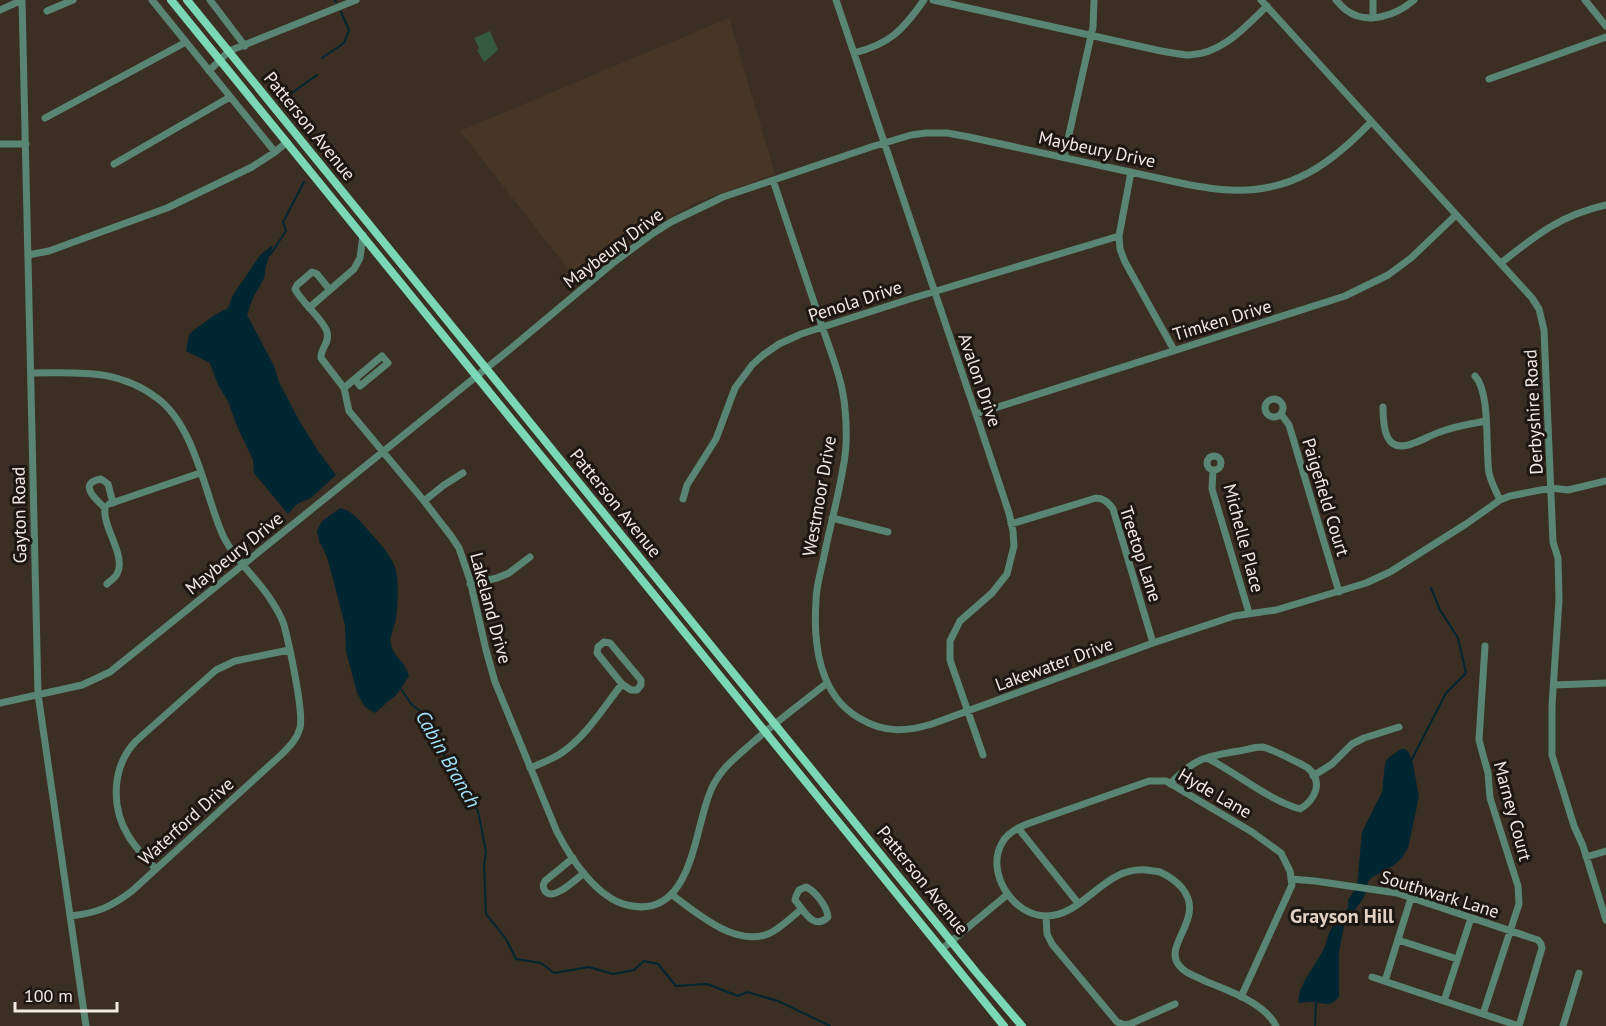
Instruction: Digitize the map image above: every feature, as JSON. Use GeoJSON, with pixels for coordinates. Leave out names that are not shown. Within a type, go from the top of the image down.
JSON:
{"type":"FeatureCollection","features":[{"type":"Feature","properties":{"kind":"main road","name":"Patterson Avenue"},"geometry":{"type":"LineString","coordinates":[[171,0],[1004,1026]]}},
{"type":"Feature","properties":{"kind":"main road","name":"Patterson Avenue"},"geometry":{"type":"LineString","coordinates":[[187,0],[1022,1026]]}},
{"type":"Feature","properties":{"kind":"street"},"geometry":{"type":"LineString","coordinates":[[0,10],[22,0]]}},
{"type":"Feature","properties":{"kind":"street","name":"Gayton Road"},"geometry":{"type":"LineString","coordinates":[[22,0],[39,694],[87,1026]]}},
{"type":"Feature","properties":{"kind":"street"},"geometry":{"type":"LineString","coordinates":[[47,11],[73,0]]}},
{"type":"Feature","properties":{"kind":"street"},"geometry":{"type":"LineString","coordinates":[[152,0],[275,152]]}},
{"type":"Feature","properties":{"kind":"street"},"geometry":{"type":"LineString","coordinates":[[210,0],[245,46]]}},
{"type":"Feature","properties":{"kind":"street","name":"Avalon Drive"},"geometry":{"type":"LineString","coordinates":[[836,0],[1011,524],[1014,546],[1007,574],[992,593],[960,621],[950,641],[950,660],[983,755]]}},
{"type":"Feature","properties":{"kind":"street"},"geometry":{"type":"LineString","coordinates":[[854,53],[870,49],[889,39],[903,27],[924,0]]}},
{"type":"Feature","properties":{"kind":"street"},"geometry":{"type":"LineString","coordinates":[[933,0],[1181,54],[1200,54],[1214,50],[1230,40],[1264,3]]}},
{"type":"Feature","properties":{"kind":"street"},"geometry":{"type":"LineString","coordinates":[[1064,157],[1091,35],[1094,0]]}},
{"type":"Feature","properties":{"kind":"street"},"geometry":{"type":"LineString","coordinates":[[1336,0],[1355,15],[1373,18],[1401,10],[1414,0]]}},
{"type":"Feature","properties":{"kind":"street"},"geometry":{"type":"LineString","coordinates":[[1373,0],[1373,18]]}},
{"type":"Feature","properties":{"kind":"street"},"geometry":{"type":"LineString","coordinates":[[1585,0],[1606,26]]}},
{"type":"Feature","properties":{"kind":"street"},"geometry":{"type":"LineString","coordinates":[[209,71],[229,51],[352,1]]}},
{"type":"Feature","properties":{"kind":"street","name":"Derbyshire Road"},"geometry":{"type":"LineString","coordinates":[[1264,3],[1501,263],[1539,309],[1542,320],[1547,384],[1553,542],[1558,558],[1559,578],[1552,755],[1606,920]]}},
{"type":"Feature","properties":{"kind":"street"},"geometry":{"type":"LineString","coordinates":[[1489,79],[1606,37]]}},
{"type":"Feature","properties":{"kind":"street"},"geometry":{"type":"LineString","coordinates":[[45,118],[186,42]]}},
{"type":"Feature","properties":{"kind":"street"},"geometry":{"type":"LineString","coordinates":[[114,164],[230,97]]}},
{"type":"Feature","properties":{"kind":"street","name":"Maybeury Drive"},"geometry":{"type":"LineString","coordinates":[[0,703],[82,685],[110,672],[613,263],[652,234],[706,204],[884,143],[926,133],[947,133],[1190,185],[1219,190],[1252,190],[1271,187],[1314,171],[1341,151],[1371,122]]}},
{"type":"Feature","properties":{"kind":"street"},"geometry":{"type":"LineString","coordinates":[[28,255],[49,251],[167,208],[252,167],[287,142]]}},
{"type":"Feature","properties":{"kind":"street"},"geometry":{"type":"LineString","coordinates":[[0,144],[26,144]]}},
{"type":"Feature","properties":{"kind":"street"},"geometry":{"type":"LineString","coordinates":[[1131,172],[1119,236],[1120,249],[1174,350]]}},
{"type":"Feature","properties":{"kind":"street","name":"Westmoor Drive"},"geometry":{"type":"LineString","coordinates":[[773,180],[823,328],[841,385],[845,407],[844,466],[818,579],[816,601],[816,636],[821,666],[827,683]]}},
{"type":"Feature","properties":{"kind":"street"},"geometry":{"type":"LineString","coordinates":[[1501,263],[1556,222],[1582,211],[1606,205]]}},
{"type":"Feature","properties":{"kind":"street","name":"Timken Drive"},"geometry":{"type":"LineString","coordinates":[[976,414],[1333,301],[1388,275],[1411,258],[1456,215]]}},
{"type":"Feature","properties":{"kind":"street"},"geometry":{"type":"LineString","coordinates":[[309,308],[354,269],[359,261],[363,235]]}},
{"type":"Feature","properties":{"kind":"street","name":"Penola Drive"},"geometry":{"type":"LineString","coordinates":[[683,499],[687,484],[716,439],[730,399],[742,377],[763,355],[779,344],[801,334],[1119,236]]}},
{"type":"Feature","properties":{"kind":"street","name":"Lakeland Drive"},"geometry":{"type":"LineString","coordinates":[[330,290],[317,274],[312,272],[295,289],[327,329],[326,346],[321,352],[321,358],[344,388],[349,411],[424,501],[459,548],[466,567],[495,682],[557,832],[584,873],[608,897],[619,903],[633,907],[654,905],[671,894]]}},
{"type":"Feature","properties":{"kind":"street"},"geometry":{"type":"LineString","coordinates":[[344,388],[382,356],[388,363],[360,386],[355,379]]}},
{"type":"Feature","properties":{"kind":"street"},"geometry":{"type":"LineString","coordinates":[[31,373],[98,374],[121,379],[147,391],[165,404],[177,418],[186,435],[225,540],[269,597],[283,625],[289,650],[235,661],[216,670],[136,741],[127,752],[121,764],[117,784],[117,802],[122,823],[134,844],[156,869]]}},
{"type":"Feature","properties":{"kind":"street"},"geometry":{"type":"LineString","coordinates":[[1475,376],[1485,399],[1490,474],[1500,500]]}},
{"type":"Feature","properties":{"kind":"street"},"geometry":{"type":"LineString","coordinates":[[1383,407],[1385,434],[1392,443],[1400,446],[1412,444],[1457,426],[1486,421]]}},
{"type":"Feature","properties":{"kind":"street","name":"Paigefield Court"},"geometry":{"type":"LineString","coordinates":[[1281,414],[1289,425],[1339,592]]}},
{"type":"Feature","properties":{"kind":"street","name":"Michelle Place"},"geometry":{"type":"LineString","coordinates":[[1213,470],[1212,489],[1249,613]]}},
{"type":"Feature","properties":{"kind":"street"},"geometry":{"type":"LineString","coordinates":[[105,508],[113,503],[200,473]]}},
{"type":"Feature","properties":{"kind":"street"},"geometry":{"type":"LineString","coordinates":[[424,501],[463,473]]}},
{"type":"Feature","properties":{"kind":"street"},"geometry":{"type":"LineString","coordinates":[[106,584],[116,576],[119,564],[105,518],[105,508],[90,492],[94,481],[101,479],[108,484],[113,503]]}},
{"type":"Feature","properties":{"kind":"street","name":"Lakewater Drive"},"geometry":{"type":"LineString","coordinates":[[827,683],[835,697],[850,714],[871,726],[892,731],[914,729],[1234,616],[1276,610],[1366,583],[1390,572],[1500,500],[1510,496],[1551,488],[1568,489],[1606,481]]}},
{"type":"Feature","properties":{"kind":"street","name":"Treetop Lane"},"geometry":{"type":"LineString","coordinates":[[1011,524],[1096,498],[1103,499],[1113,509],[1153,643]]}},
{"type":"Feature","properties":{"kind":"street"},"geometry":{"type":"LineString","coordinates":[[832,518],[888,532]]}},
{"type":"Feature","properties":{"kind":"street"},"geometry":{"type":"LineString","coordinates":[[470,584],[509,573],[530,557]]}},
{"type":"Feature","properties":{"kind":"street"},"geometry":{"type":"LineString","coordinates":[[602,643],[610,643],[641,680],[641,685],[634,691],[622,684],[597,653],[597,647],[602,643]]}},
{"type":"Feature","properties":{"kind":"street","name":"Marney Court"},"geometry":{"type":"LineString","coordinates":[[1483,1014],[1519,904],[1518,886],[1490,798],[1488,773],[1479,740],[1485,646]]}},
{"type":"Feature","properties":{"kind":"street","name":"Waterford Drive"},"geometry":{"type":"LineString","coordinates":[[71,916],[111,906],[132,891],[294,742],[301,722],[289,650]]}},
{"type":"Feature","properties":{"kind":"street"},"geometry":{"type":"LineString","coordinates":[[1554,685],[1606,682]]}},
{"type":"Feature","properties":{"kind":"street"},"geometry":{"type":"LineString","coordinates":[[802,909],[770,933],[759,937],[744,937],[729,932],[712,922],[671,894],[679,886],[693,854],[710,792],[725,768],[827,683]]}},
{"type":"Feature","properties":{"kind":"street"},"geometry":{"type":"LineString","coordinates":[[530,768],[561,753],[576,741],[622,684]]}},
{"type":"Feature","properties":{"kind":"street"},"geometry":{"type":"LineString","coordinates":[[1313,776],[1332,764],[1352,744],[1399,727]]}},
{"type":"Feature","properties":{"kind":"street"},"geometry":{"type":"LineString","coordinates":[[1170,784],[1195,762],[1207,758],[1219,754],[1262,747],[1308,769],[1317,780],[1316,791],[1310,803],[1300,809],[1290,806],[1207,758]]}},
{"type":"Feature","properties":{"kind":"street","name":"Hyde Lane"},"geometry":{"type":"LineString","coordinates":[[1008,894],[996,867],[1001,843],[1006,837],[1018,828],[1149,781],[1166,781],[1252,832],[1281,853],[1290,871],[1291,879]]}},
{"type":"Feature","properties":{"kind":"street"},"geometry":{"type":"LineString","coordinates":[[1018,828],[1078,903]]}},
{"type":"Feature","properties":{"kind":"street"},"geometry":{"type":"LineString","coordinates":[[1586,857],[1606,851]]}},
{"type":"Feature","properties":{"kind":"street"},"geometry":{"type":"LineString","coordinates":[[573,858],[546,879],[543,886],[546,891],[556,894],[584,873]]}},
{"type":"Feature","properties":{"kind":"street"},"geometry":{"type":"LineString","coordinates":[[942,949],[1008,894],[1029,911],[1046,916],[1065,911],[1119,874],[1136,869],[1158,871],[1175,880],[1189,896],[1191,904],[1176,952],[1176,962],[1186,972],[1252,1002],[1267,1012],[1276,1026]]}},
{"type":"Feature","properties":{"kind":"street"},"geometry":{"type":"LineString","coordinates":[[1241,997],[1285,902],[1292,885],[1291,879]]}},
{"type":"Feature","properties":{"kind":"street","name":"Southwark Lane"},"geometry":{"type":"LineString","coordinates":[[1291,879],[1397,893],[1534,937],[1542,948],[1519,1026]]}},
{"type":"Feature","properties":{"kind":"street"},"geometry":{"type":"LineString","coordinates":[[801,888],[808,888],[825,907],[828,917],[823,921],[813,921],[802,909],[795,900],[796,896],[801,888]]}},
{"type":"Feature","properties":{"kind":"street"},"geometry":{"type":"LineString","coordinates":[[1385,981],[1411,898]]}},
{"type":"Feature","properties":{"kind":"street"},"geometry":{"type":"LineString","coordinates":[[1046,916],[1047,934],[1052,944],[1117,1023],[1125,1025],[1175,1004]]}},
{"type":"Feature","properties":{"kind":"street"},"geometry":{"type":"LineString","coordinates":[[1444,1001],[1471,918]]}},
{"type":"Feature","properties":{"kind":"street"},"geometry":{"type":"LineString","coordinates":[[1398,940],[1457,959]]}},
{"type":"Feature","properties":{"kind":"street"},"geometry":{"type":"LineString","coordinates":[[1563,1026],[1579,973]]}},
{"type":"Feature","properties":{"kind":"street"},"geometry":{"type":"LineString","coordinates":[[1372,977],[1483,1014],[1500,1023],[1519,1026]]}},
{"type":"Feature","properties":{"kind":"shaded area"},"geometry":{"type":"Polygon","coordinates":[[[729,18],[775,174],[697,202],[639,235],[579,283],[460,131],[729,18]]]}},
{"type":"Feature","properties":{"kind":"green space"},"geometry":{"type":"Polygon","coordinates":[[[490,31],[498,50],[484,62],[477,50],[479,48],[474,38],[490,31]]]}},
{"type":"Feature","properties":{"kind":"water"},"geometry":{"type":"Polygon","coordinates":[[[273,245],[264,278],[247,315],[300,422],[336,475],[311,498],[297,504],[288,514],[254,473],[253,460],[210,363],[186,351],[189,334],[228,308],[233,295],[261,254],[273,245]]]}},
{"type":"Feature","properties":{"kind":"water"},"geometry":{"type":"Polygon","coordinates":[[[340,508],[355,516],[375,538],[390,558],[396,572],[397,606],[391,645],[409,676],[397,694],[375,713],[365,707],[357,693],[346,651],[345,625],[327,557],[317,531],[322,521],[340,508]]]}},
{"type":"Feature","properties":{"kind":"water"},"geometry":{"type":"Polygon","coordinates":[[[1401,749],[1406,749],[1409,753],[1419,797],[1408,848],[1394,865],[1371,878],[1364,897],[1344,926],[1339,952],[1339,997],[1328,1004],[1299,1003],[1303,984],[1324,949],[1331,929],[1348,908],[1348,900],[1357,886],[1362,832],[1382,792],[1385,764],[1388,758],[1401,749]]]}},
{"type":"Feature","properties":{"kind":"waterway","name":"Cabin Branch"},"geometry":{"type":"LineString","coordinates":[[322,58],[344,43],[349,30],[341,12]]}},
{"type":"Feature","properties":{"kind":"waterway","name":"Cabin Branch"},"geometry":{"type":"LineString","coordinates":[[306,134],[306,121],[289,95],[317,75]]}},
{"type":"Feature","properties":{"kind":"waterway","name":"Cabin Branch"},"geometry":{"type":"LineString","coordinates":[[270,255],[286,231],[283,222],[304,182]]}},
{"type":"Feature","properties":{"kind":"waterway"},"geometry":{"type":"LineString","coordinates":[[1411,761],[1446,693],[1466,673],[1458,638],[1440,610],[1431,588]]}},
{"type":"Feature","properties":{"kind":"waterway","name":"Cabin Branch"},"geometry":{"type":"LineString","coordinates":[[401,689],[412,705],[423,713],[431,739],[439,743],[457,784],[478,811],[486,852],[484,865],[486,914],[506,939],[516,959],[541,963],[554,973],[589,967],[613,974],[634,970],[644,961],[658,964],[676,986],[707,984],[738,996],[747,992],[778,1001],[830,1026]]}},
{"type":"Feature","properties":{"kind":"waterway"},"geometry":{"type":"LineString","coordinates":[[1315,1026],[1316,1003]]}},
{"type":"Feature","properties":{"kind":"district","name":"Grayson Hill"},"geometry":{"type":"Point","coordinates":[1342,916]}}]}
